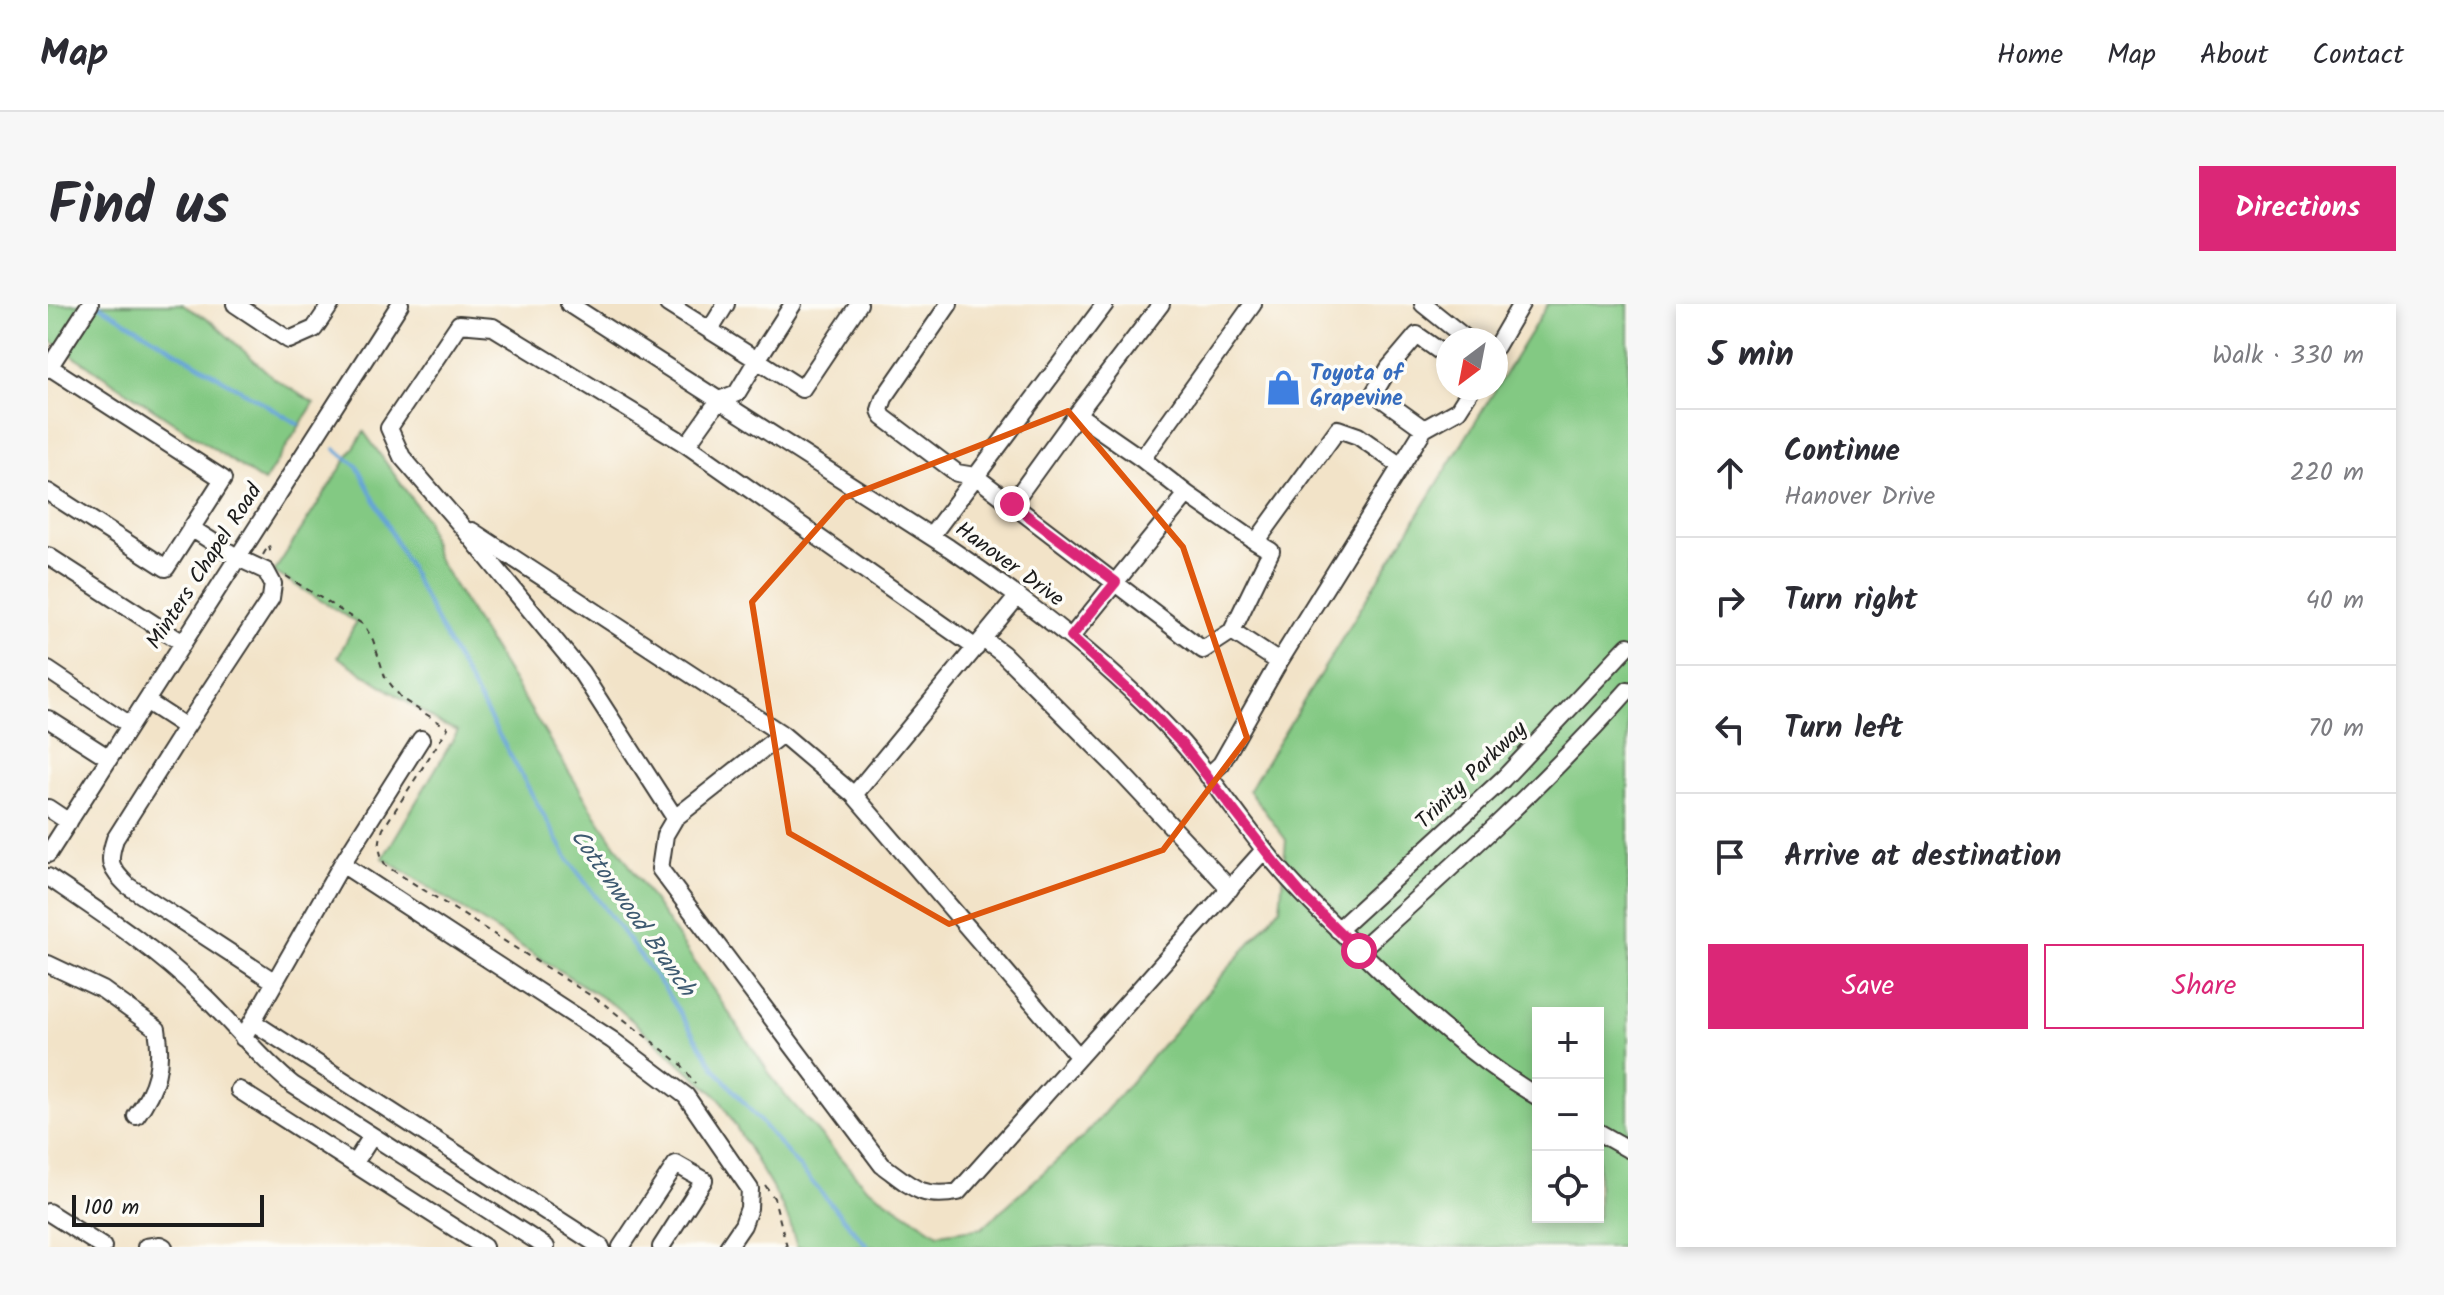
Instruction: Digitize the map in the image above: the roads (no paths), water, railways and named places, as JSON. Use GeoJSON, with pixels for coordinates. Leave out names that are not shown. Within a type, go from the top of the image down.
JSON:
{"type":"FeatureCollection","features":[{"type":"Feature","properties":{"kind":"street"},"geometry":{"type":"LineString","coordinates":[[48,492],[166,568],[223,479],[49,367],[90,304]]}},
{"type":"Feature","properties":{"kind":"street"},"geometry":{"type":"LineString","coordinates":[[235,304],[289,340],[314,329],[331,304]]}},
{"type":"Feature","properties":{"kind":"street","name":"Minters Chapel Road"},"geometry":{"type":"LineString","coordinates":[[48,854],[400,304]]}},
{"type":"Feature","properties":{"kind":"street","name":"Hanover Drive"},"geometry":{"type":"LineString","coordinates":[[569,304],[594,311],[719,400],[931,536],[1071,637],[1182,744],[1304,897],[1417,1007],[1477,1057],[1532,1093]]}},
{"type":"Feature","properties":{"kind":"street"},"geometry":{"type":"LineString","coordinates":[[710,330],[726,304]]}},
{"type":"Feature","properties":{"kind":"street"},"geometry":{"type":"LineString","coordinates":[[687,445],[719,400],[737,393],[793,304]]}},
{"type":"Feature","properties":{"kind":"street"},"geometry":{"type":"LineString","coordinates":[[677,306],[802,389],[859,304]]}},
{"type":"Feature","properties":{"kind":"street"},"geometry":{"type":"LineString","coordinates":[[949,304],[894,383],[880,410],[883,417],[957,473],[975,476],[1203,650],[1232,631],[1271,551],[1077,414]]}},
{"type":"Feature","properties":{"kind":"street"},"geometry":{"type":"LineString","coordinates":[[931,536],[1105,304]]}},
{"type":"Feature","properties":{"kind":"street"},"geometry":{"type":"LineString","coordinates":[[1012,504],[1161,304]]}},
{"type":"Feature","properties":{"kind":"street"},"geometry":{"type":"LineString","coordinates":[[1142,459],[1253,304]]}},
{"type":"Feature","properties":{"kind":"street"},"geometry":{"type":"LineString","coordinates":[[1423,304],[1453,328]]}},
{"type":"Feature","properties":{"kind":"street"},"geometry":{"type":"LineString","coordinates":[[1507,328],[1521,304]]}},
{"type":"Feature","properties":{"kind":"street"},"geometry":{"type":"LineString","coordinates":[[675,818],[581,672],[402,457],[389,428],[459,324],[493,327],[687,445],[980,644],[1003,654],[1115,766],[1230,889]]}},
{"type":"Feature","properties":{"kind":"street"},"geometry":{"type":"LineString","coordinates":[[1424,429],[1374,393],[1389,368],[1417,335],[1436,348]]}},
{"type":"Feature","properties":{"kind":"street"},"geometry":{"type":"LineString","coordinates":[[1208,776],[1221,764],[1279,662],[1424,429],[1458,410],[1464,400]]}},
{"type":"Feature","properties":{"kind":"street"},"geometry":{"type":"LineString","coordinates":[[1256,542],[1338,429],[1358,436],[1401,466]]}},
{"type":"Feature","properties":{"kind":"street"},"geometry":{"type":"LineString","coordinates":[[1071,637],[1187,494]]}},
{"type":"Feature","properties":{"kind":"street"},"geometry":{"type":"LineString","coordinates":[[459,523],[782,734],[854,795],[1079,1057]]}},
{"type":"Feature","properties":{"kind":"street"},"geometry":{"type":"LineString","coordinates":[[191,528],[238,558],[266,571],[273,584],[271,598],[115,839],[109,857],[114,872],[128,886],[275,982]]}},
{"type":"Feature","properties":{"kind":"street"},"geometry":{"type":"LineString","coordinates":[[48,556],[183,643]]}},
{"type":"Feature","properties":{"kind":"street"},"geometry":{"type":"LineString","coordinates":[[854,795],[1018,596]]}},
{"type":"Feature","properties":{"kind":"street"},"geometry":{"type":"LineString","coordinates":[[1232,631],[1279,662]]}},
{"type":"Feature","properties":{"kind":"street","name":"Trinity Parkway"},"geometry":{"type":"LineString","coordinates":[[1338,930],[1503,779],[1628,646]]}},
{"type":"Feature","properties":{"kind":"street"},"geometry":{"type":"LineString","coordinates":[[48,670],[130,725]]}},
{"type":"Feature","properties":{"kind":"street"},"geometry":{"type":"LineString","coordinates":[[1359,951],[1497,827],[1628,690]]}},
{"type":"Feature","properties":{"kind":"street"},"geometry":{"type":"LineString","coordinates":[[146,701],[186,727]]}},
{"type":"Feature","properties":{"kind":"street"},"geometry":{"type":"LineString","coordinates":[[48,719],[109,758]]}},
{"type":"Feature","properties":{"kind":"street"},"geometry":{"type":"LineString","coordinates":[[782,734],[675,818],[665,835],[660,869],[882,1165],[918,1191],[936,1196],[958,1192],[1264,850]]}},
{"type":"Feature","properties":{"kind":"street"},"geometry":{"type":"LineString","coordinates":[[243,1038],[342,864],[421,739]]}},
{"type":"Feature","properties":{"kind":"street"},"geometry":{"type":"LineString","coordinates":[[48,808],[69,822]]}},
{"type":"Feature","properties":{"kind":"street"},"geometry":{"type":"LineString","coordinates":[[342,864],[612,1040],[686,1096],[750,1189],[749,1208],[743,1225],[728,1247]]}},
{"type":"Feature","properties":{"kind":"street"},"geometry":{"type":"LineString","coordinates":[[48,877],[121,926],[200,991],[267,1065],[293,1085],[524,1241],[546,1247]]}},
{"type":"Feature","properties":{"kind":"street"},"geometry":{"type":"LineString","coordinates":[[48,964],[103,990],[157,1029],[161,1049],[158,1076],[149,1099],[136,1116]]}},
{"type":"Feature","properties":{"kind":"street"},"geometry":{"type":"LineString","coordinates":[[253,1022],[601,1247]]}},
{"type":"Feature","properties":{"kind":"street"},"geometry":{"type":"LineString","coordinates":[[239,1090],[484,1247]]}},
{"type":"Feature","properties":{"kind":"street"},"geometry":{"type":"LineString","coordinates":[[354,1164],[394,1113]]}},
{"type":"Feature","properties":{"kind":"street"},"geometry":{"type":"LineString","coordinates":[[1604,1135],[1628,1149]]}},
{"type":"Feature","properties":{"kind":"street"},"geometry":{"type":"LineString","coordinates":[[621,1247],[676,1164],[704,1180],[661,1247]]}},
{"type":"Feature","properties":{"kind":"street"},"geometry":{"type":"LineString","coordinates":[[50,1217],[103,1247]]}},
{"type":"Feature","properties":{"kind":"street"},"geometry":{"type":"LineString","coordinates":[[146,1247],[164,1247]]}},
{"type":"Feature","properties":{"kind":"waterway","name":"Cottonwood Branch"},"geometry":{"type":"LineString","coordinates":[[97,304],[298,424]]}},
{"type":"Feature","properties":{"kind":"waterway","name":"Cottonwood Branch"},"geometry":{"type":"LineString","coordinates":[[335,449],[357,466],[448,643],[568,859],[664,988],[716,1070],[868,1247]]}},
{"type":"Feature","properties":{"kind":"place","name":"Toyota of Grapevine"},"geometry":{"type":"Point","coordinates":[1284,387]}}]}
